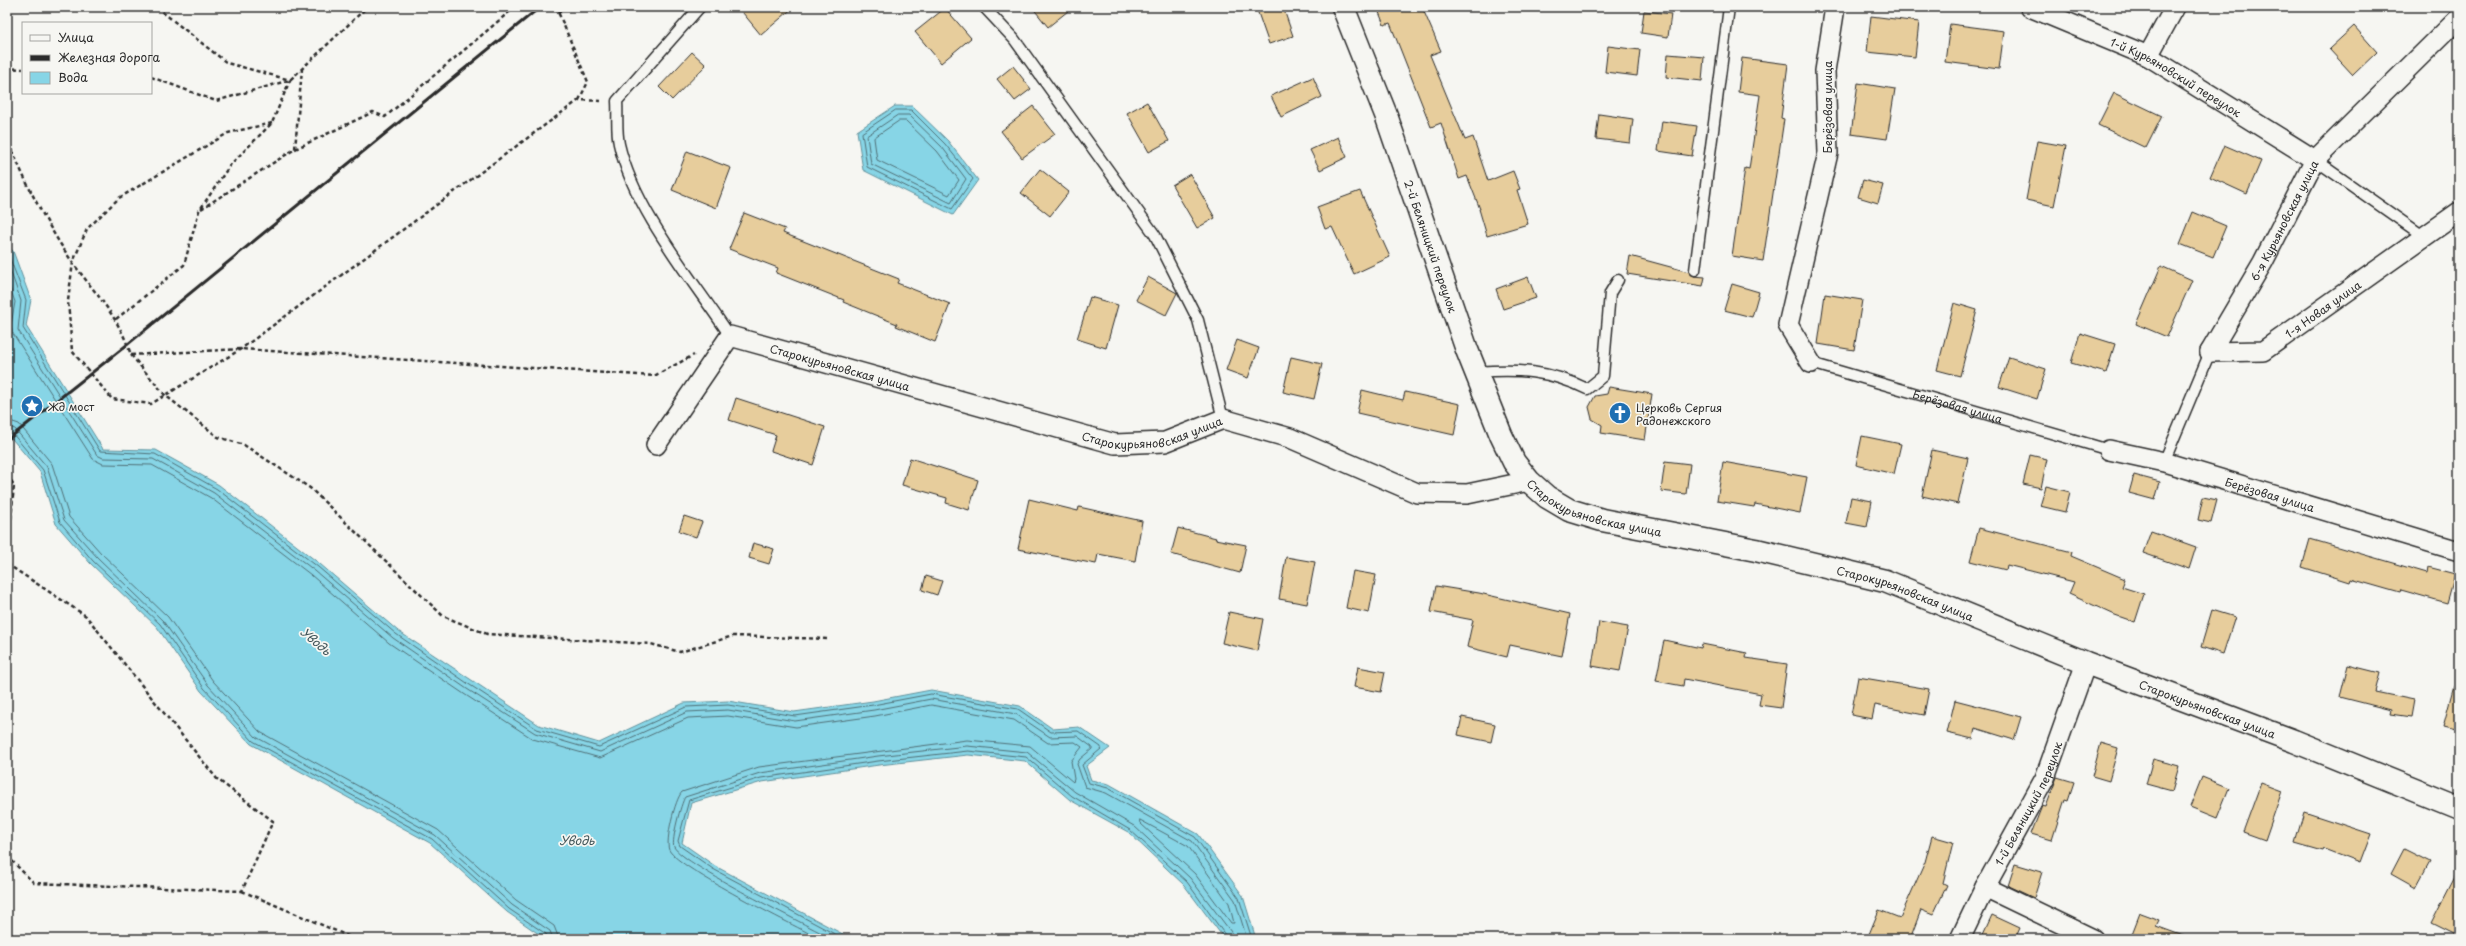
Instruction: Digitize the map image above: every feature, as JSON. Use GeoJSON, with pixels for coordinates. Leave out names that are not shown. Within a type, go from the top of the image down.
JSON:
{"type":"FeatureCollection","features":[{"type":"Feature","properties":{"kind":"main road","name":"2-й Беляницкий переулок"},"geometry":{"type":"LineString","coordinates":[[1343,7],[1386,115],[1476,372],[1514,462],[1529,481]]}},
{"type":"Feature","properties":{"kind":"main road","name":"Старокурьяновская улица"},"geometry":{"type":"LineString","coordinates":[[1529,481],[1546,497],[1569,510],[1602,520],[1756,550],[1885,581],[2086,663],[2294,740],[2459,808]]}},
{"type":"Feature","properties":{"kind":"street","name":"Берёзовая улица"},"geometry":{"type":"LineString","coordinates":[[1811,363],[1788,325],[1828,152],[1825,71],[1835,7]]}},
{"type":"Feature","properties":{"kind":"street","name":"1-й Курьяновский переулок"},"geometry":{"type":"LineString","coordinates":[[2030,7],[2148,56],[2315,160]]}},
{"type":"Feature","properties":{"kind":"street"},"geometry":{"type":"LineString","coordinates":[[2148,56],[2175,7]]}},
{"type":"Feature","properties":{"kind":"street","name":"6-я Курьяновская улица"},"geometry":{"type":"LineString","coordinates":[[2210,352],[2263,262],[2315,160],[2459,18]]}},
{"type":"Feature","properties":{"kind":"street","name":"1-я Новая улица"},"geometry":{"type":"LineString","coordinates":[[2210,352],[2263,351],[2426,238],[2459,212]]}},
{"type":"Feature","properties":{"kind":"street","name":"Старокурьяновская улица"},"geometry":{"type":"LineString","coordinates":[[730,336],[1115,444],[1165,442],[1223,419],[1290,438],[1417,493],[1467,494],[1529,481]]}},
{"type":"Feature","properties":{"kind":"street"},"geometry":{"type":"LineString","coordinates":[[656,445],[730,336]]}},
{"type":"Feature","properties":{"kind":"street","name":"Берёзовая улица"},"geometry":{"type":"LineString","coordinates":[[2109,450],[2164,462],[2459,550]]}},
{"type":"Feature","properties":{"kind":"street","name":"1-й Беляницкий переулок"},"geometry":{"type":"LineString","coordinates":[[1960,939],[1985,887],[2045,778],[2086,663]]}},
{"type":"Feature","properties":{"kind":"street"},"geometry":{"type":"LineString","coordinates":[[1985,887],[2093,939]]}},
{"type":"Feature","properties":{"kind":"lane"},"geometry":{"type":"LineString","coordinates":[[700,7],[617,101],[619,143],[635,191],[665,239],[730,336]]}},
{"type":"Feature","properties":{"kind":"lane"},"geometry":{"type":"LineString","coordinates":[[984,7],[1014,39],[1155,235],[1198,320],[1223,419]]}},
{"type":"Feature","properties":{"kind":"lane"},"geometry":{"type":"LineString","coordinates":[[1695,270],[1729,7]]}},
{"type":"Feature","properties":{"kind":"lane"},"geometry":{"type":"LineString","coordinates":[[2315,160],[2426,238]]}},
{"type":"Feature","properties":{"kind":"lane"},"geometry":{"type":"LineString","coordinates":[[1476,372],[1515,369],[1538,372],[1572,382],[1587,389],[1602,376],[1610,293],[1618,280]]}},
{"type":"Feature","properties":{"kind":"lane","name":"6-я Курьяновская улица"},"geometry":{"type":"LineString","coordinates":[[2164,462],[2210,352]]}},
{"type":"Feature","properties":{"kind":"lane","name":"Берёзовая улица"},"geometry":{"type":"LineString","coordinates":[[1811,363],[2109,450]]}},
{"type":"Feature","properties":{"kind":"path"},"geometry":{"type":"LineString","coordinates":[[156,7],[227,64],[290,80]]}},
{"type":"Feature","properties":{"kind":"path"},"geometry":{"type":"LineString","coordinates":[[116,319],[184,265],[198,211],[230,165],[272,123],[290,80],[367,7]]}},
{"type":"Feature","properties":{"kind":"path"},"geometry":{"type":"LineString","coordinates":[[198,211],[295,149],[373,112],[385,117],[515,7]]}},
{"type":"Feature","properties":{"kind":"path"},"geometry":{"type":"LineString","coordinates":[[272,123],[228,133],[119,198],[87,229],[73,262],[68,301],[72,351],[112,399],[151,404],[241,349],[579,100],[588,82],[556,7]]}},
{"type":"Feature","properties":{"kind":"path"},"geometry":{"type":"LineString","coordinates":[[558,13],[567,7]]}},
{"type":"Feature","properties":{"kind":"path"},"geometry":{"type":"LineString","coordinates":[[7,68],[22,69]]}},
{"type":"Feature","properties":{"kind":"path"},"geometry":{"type":"LineString","coordinates":[[295,149],[302,69]]}},
{"type":"Feature","properties":{"kind":"path"},"geometry":{"type":"LineString","coordinates":[[152,77],[216,101],[290,80]]}},
{"type":"Feature","properties":{"kind":"path"},"geometry":{"type":"LineString","coordinates":[[579,100],[617,101]]}},
{"type":"Feature","properties":{"kind":"path"},"geometry":{"type":"LineString","coordinates":[[7,137],[24,180],[73,262],[116,319],[131,355],[165,395],[218,437],[244,445],[310,488],[443,616],[487,634],[651,644],[680,652],[733,636],[829,639]]}},
{"type":"Feature","properties":{"kind":"path"},"geometry":{"type":"LineString","coordinates":[[131,355],[241,349],[654,376],[696,354]]}},
{"type":"Feature","properties":{"kind":"path"},"geometry":{"type":"LineString","coordinates":[[7,475],[14,485],[7,564],[86,616],[216,779],[273,821],[242,891]]}},
{"type":"Feature","properties":{"kind":"path"},"geometry":{"type":"LineString","coordinates":[[7,856],[34,883],[242,891],[355,939]]}},
{"type":"Feature","properties":{"kind":"water"},"geometry":{"type":"Polygon","coordinates":[[[895,106],[912,106],[948,141],[978,180],[953,215],[863,170],[857,131],[895,106]]]}},
{"type":"Feature","properties":{"kind":"water","name":"Уводь"},"geometry":{"type":"Polygon","coordinates":[[[7,245],[13,251],[31,300],[26,326],[103,449],[156,450],[219,485],[320,564],[398,631],[539,725],[599,743],[684,703],[728,701],[794,712],[873,701],[931,690],[1020,706],[1053,729],[1079,727],[1110,748],[1086,766],[1091,780],[1109,784],[1198,834],[1243,896],[1256,939],[1223,937],[1184,885],[1128,832],[1070,800],[1025,761],[968,755],[879,765],[762,782],[691,803],[682,843],[715,866],[852,939],[546,939],[507,912],[430,843],[251,744],[201,691],[157,627],[90,563],[56,524],[40,472],[7,433],[7,245]]]}},
{"type":"Feature","properties":{"kind":"building"},"geometry":{"type":"Polygon","coordinates":[[[738,7],[794,7],[761,35],[738,7]]]}},
{"type":"Feature","properties":{"kind":"building"},"geometry":{"type":"Polygon","coordinates":[[[1032,7],[1073,7],[1048,27],[1032,7]]]}},
{"type":"Feature","properties":{"kind":"building"},"geometry":{"type":"Polygon","coordinates":[[[1256,7],[1283,7],[1293,36],[1269,44],[1256,7]]]}},
{"type":"Feature","properties":{"kind":"building"},"geometry":{"type":"Polygon","coordinates":[[[1377,7],[1422,7],[1441,51],[1430,55],[1465,140],[1473,137],[1488,181],[1513,171],[1520,189],[1517,190],[1528,224],[1487,236],[1480,209],[1467,176],[1459,179],[1441,123],[1431,127],[1390,23],[1384,25],[1377,7]]]}},
{"type":"Feature","properties":{"kind":"building"},"geometry":{"type":"Polygon","coordinates":[[[945,8],[971,38],[941,63],[915,32],[945,8]]]}},
{"type":"Feature","properties":{"kind":"building"},"geometry":{"type":"Polygon","coordinates":[[[1644,11],[1671,14],[1668,37],[1641,33],[1644,11]]]}},
{"type":"Feature","properties":{"kind":"building"},"geometry":{"type":"Polygon","coordinates":[[[1871,16],[1919,22],[1915,57],[1867,52],[1871,16]]]}},
{"type":"Feature","properties":{"kind":"building"},"geometry":{"type":"Polygon","coordinates":[[[1950,24],[2004,31],[1999,69],[1945,62],[1950,24]]]}},
{"type":"Feature","properties":{"kind":"building"},"geometry":{"type":"Polygon","coordinates":[[[2354,26],[2377,52],[2353,75],[2329,49],[2354,26]]]}},
{"type":"Feature","properties":{"kind":"building"},"geometry":{"type":"Polygon","coordinates":[[[1608,46],[1640,50],[1637,76],[1605,72],[1608,46]]]}},
{"type":"Feature","properties":{"kind":"building"},"geometry":{"type":"Polygon","coordinates":[[[692,52],[706,65],[672,100],[659,87],[692,52]]]}},
{"type":"Feature","properties":{"kind":"building"},"geometry":{"type":"Polygon","coordinates":[[[1668,54],[1704,57],[1702,81],[1666,77],[1668,54]]]}},
{"type":"Feature","properties":{"kind":"building"},"geometry":{"type":"Polygon","coordinates":[[[1742,58],[1788,64],[1781,118],[1784,119],[1763,261],[1732,256],[1745,168],[1749,169],[1760,95],[1738,92],[1742,58]]]}},
{"type":"Feature","properties":{"kind":"building"},"geometry":{"type":"Polygon","coordinates":[[[1013,66],[1031,89],[1015,101],[997,79],[1013,66]]]}},
{"type":"Feature","properties":{"kind":"building"},"geometry":{"type":"Polygon","coordinates":[[[1313,77],[1322,97],[1281,117],[1271,96],[1313,77]]]}},
{"type":"Feature","properties":{"kind":"building"},"geometry":{"type":"Polygon","coordinates":[[[1858,83],[1895,89],[1887,139],[1851,134],[1858,83]]]}},
{"type":"Feature","properties":{"kind":"building"},"geometry":{"type":"Polygon","coordinates":[[[2114,93],[2162,116],[2146,148],[2098,125],[2114,93]]]}},
{"type":"Feature","properties":{"kind":"building"},"geometry":{"type":"Polygon","coordinates":[[[1147,102],[1169,141],[1149,152],[1127,113],[1147,102]]]}},
{"type":"Feature","properties":{"kind":"building"},"geometry":{"type":"Polygon","coordinates":[[[1033,106],[1055,134],[1022,158],[1001,131],[1033,106]]]}},
{"type":"Feature","properties":{"kind":"building"},"geometry":{"type":"Polygon","coordinates":[[[1599,114],[1633,119],[1630,143],[1596,139],[1599,114]]]}},
{"type":"Feature","properties":{"kind":"building"},"geometry":{"type":"Polygon","coordinates":[[[1662,121],[1697,126],[1692,156],[1658,151],[1662,121]]]}},
{"type":"Feature","properties":{"kind":"building"},"geometry":{"type":"Polygon","coordinates":[[[1338,137],[1347,157],[1320,170],[1310,150],[1338,137]]]}},
{"type":"Feature","properties":{"kind":"building"},"geometry":{"type":"Polygon","coordinates":[[[2037,141],[2066,146],[2054,206],[2026,200],[2037,141]]]}},
{"type":"Feature","properties":{"kind":"building"},"geometry":{"type":"Polygon","coordinates":[[[2224,145],[2261,161],[2247,194],[2210,177],[2224,145]]]}},
{"type":"Feature","properties":{"kind":"building"},"geometry":{"type":"Polygon","coordinates":[[[687,151],[731,168],[716,208],[672,190],[687,151]]]}},
{"type":"Feature","properties":{"kind":"building"},"geometry":{"type":"Polygon","coordinates":[[[1040,169],[1069,192],[1050,216],[1021,193],[1040,169]]]}},
{"type":"Feature","properties":{"kind":"building"},"geometry":{"type":"Polygon","coordinates":[[[1190,174],[1215,218],[1197,228],[1172,185],[1190,174]]]}},
{"type":"Feature","properties":{"kind":"building"},"geometry":{"type":"Polygon","coordinates":[[[1863,180],[1883,185],[1878,203],[1858,197],[1863,180]]]}},
{"type":"Feature","properties":{"kind":"building"},"geometry":{"type":"Polygon","coordinates":[[[1360,191],[1390,257],[1354,274],[1332,227],[1325,229],[1317,207],[1360,191]]]}},
{"type":"Feature","properties":{"kind":"building"},"geometry":{"type":"Polygon","coordinates":[[[2193,212],[2226,226],[2213,257],[2180,244],[2193,212]]]}},
{"type":"Feature","properties":{"kind":"building"},"geometry":{"type":"Polygon","coordinates":[[[744,213],[785,229],[783,233],[899,279],[897,283],[950,304],[935,342],[896,326],[897,324],[843,302],[844,300],[776,273],[778,268],[729,249],[744,213]]]}},
{"type":"Feature","properties":{"kind":"building"},"geometry":{"type":"Polygon","coordinates":[[[1630,256],[1689,272],[1694,276],[1705,277],[1703,286],[1627,274],[1630,256]]]}},
{"type":"Feature","properties":{"kind":"building"},"geometry":{"type":"Polygon","coordinates":[[[2161,266],[2192,280],[2167,337],[2136,324],[2161,266]]]}},
{"type":"Feature","properties":{"kind":"building"},"geometry":{"type":"Polygon","coordinates":[[[1148,277],[1177,293],[1166,315],[1136,300],[1148,277]]]}},
{"type":"Feature","properties":{"kind":"building"},"geometry":{"type":"Polygon","coordinates":[[[1528,277],[1536,298],[1503,309],[1496,289],[1528,277]]]}},
{"type":"Feature","properties":{"kind":"building"},"geometry":{"type":"Polygon","coordinates":[[[1732,284],[1759,292],[1752,317],[1724,310],[1732,284]]]}},
{"type":"Feature","properties":{"kind":"building"},"geometry":{"type":"Polygon","coordinates":[[[1825,294],[1862,300],[1854,350],[1818,344],[1825,294]]]}},
{"type":"Feature","properties":{"kind":"building"},"geometry":{"type":"Polygon","coordinates":[[[1090,297],[1118,305],[1106,348],[1077,339],[1090,297]]]}},
{"type":"Feature","properties":{"kind":"building"},"geometry":{"type":"Polygon","coordinates":[[[1954,303],[1977,310],[1960,376],[1937,370],[1954,303]]]}},
{"type":"Feature","properties":{"kind":"building"},"geometry":{"type":"Polygon","coordinates":[[[2080,333],[2115,344],[2106,373],[2071,363],[2080,333]]]}},
{"type":"Feature","properties":{"kind":"building"},"geometry":{"type":"Polygon","coordinates":[[[1237,340],[1259,348],[1248,378],[1226,370],[1237,340]]]}},
{"type":"Feature","properties":{"kind":"building"},"geometry":{"type":"Polygon","coordinates":[[[1291,357],[1322,364],[1314,399],[1283,392],[1291,357]]]}},
{"type":"Feature","properties":{"kind":"building"},"geometry":{"type":"Polygon","coordinates":[[[2009,357],[2046,369],[2037,399],[1999,387],[2009,357]]]}},
{"type":"Feature","properties":{"kind":"building","name":"Церковь Сергия Радонежского"},"geometry":{"type":"Polygon","coordinates":[[[1609,387],[1652,394],[1645,440],[1601,433],[1602,425],[1592,419],[1589,407],[1595,396],[1607,394],[1609,387]]]}},
{"type":"Feature","properties":{"kind":"building"},"geometry":{"type":"Polygon","coordinates":[[[1362,390],[1403,400],[1405,392],[1460,404],[1454,435],[1357,413],[1362,390]]]}},
{"type":"Feature","properties":{"kind":"building"},"geometry":{"type":"Polygon","coordinates":[[[736,398],[825,427],[813,465],[771,451],[776,435],[729,420],[736,398]]]}},
{"type":"Feature","properties":{"kind":"building"},"geometry":{"type":"Polygon","coordinates":[[[1862,436],[1901,444],[1894,474],[1856,465],[1862,436]]]}},
{"type":"Feature","properties":{"kind":"building"},"geometry":{"type":"Polygon","coordinates":[[[1932,450],[1968,458],[1958,504],[1922,496],[1932,450]]]}},
{"type":"Feature","properties":{"kind":"building"},"geometry":{"type":"Polygon","coordinates":[[[2030,455],[2047,459],[2041,488],[2023,484],[2030,455]]]}},
{"type":"Feature","properties":{"kind":"building"},"geometry":{"type":"Polygon","coordinates":[[[910,458],[978,480],[969,510],[946,503],[947,498],[902,485],[910,458]]]}},
{"type":"Feature","properties":{"kind":"building"},"geometry":{"type":"Polygon","coordinates":[[[1665,461],[1690,464],[1686,494],[1661,491],[1665,461]]]}},
{"type":"Feature","properties":{"kind":"building"},"geometry":{"type":"Polygon","coordinates":[[[1723,462],[1807,477],[1800,513],[1755,504],[1754,507],[1717,501],[1723,462]]]}},
{"type":"Feature","properties":{"kind":"building"},"geometry":{"type":"Polygon","coordinates":[[[2134,475],[2160,482],[2155,500],[2129,493],[2134,475]]]}},
{"type":"Feature","properties":{"kind":"building"},"geometry":{"type":"Polygon","coordinates":[[[2046,486],[2070,492],[2065,512],[2040,506],[2046,486]]]}},
{"type":"Feature","properties":{"kind":"building"},"geometry":{"type":"Polygon","coordinates":[[[1851,497],[1872,501],[1867,527],[1846,523],[1851,497]]]}},
{"type":"Feature","properties":{"kind":"building"},"geometry":{"type":"Polygon","coordinates":[[[2203,497],[2217,500],[2211,523],[2198,520],[2203,497]]]}},
{"type":"Feature","properties":{"kind":"building"},"geometry":{"type":"Polygon","coordinates":[[[1029,499],[1078,511],[1079,507],[1142,521],[1135,561],[1098,554],[1096,564],[1018,549],[1029,499]]]}},
{"type":"Feature","properties":{"kind":"building"},"geometry":{"type":"Polygon","coordinates":[[[684,516],[702,522],[696,537],[679,531],[684,516]]]}},
{"type":"Feature","properties":{"kind":"building"},"geometry":{"type":"Polygon","coordinates":[[[1178,528],[1216,538],[1215,539],[1246,545],[1240,573],[1171,554],[1178,528]]]}},
{"type":"Feature","properties":{"kind":"building"},"geometry":{"type":"Polygon","coordinates":[[[1979,528],[2072,552],[2071,556],[2125,579],[2122,587],[2144,594],[2135,622],[2115,615],[2069,594],[2074,582],[2007,565],[2006,570],[1970,561],[1979,528]]]}},
{"type":"Feature","properties":{"kind":"building"},"geometry":{"type":"Polygon","coordinates":[[[2151,531],[2196,547],[2189,569],[2143,553],[2151,531]]]}},
{"type":"Feature","properties":{"kind":"building"},"geometry":{"type":"Polygon","coordinates":[[[2310,539],[2427,573],[2428,567],[2455,574],[2447,603],[2401,590],[2400,593],[2351,579],[2350,582],[2302,567],[2310,539]]]}},
{"type":"Feature","properties":{"kind":"building"},"geometry":{"type":"Polygon","coordinates":[[[753,543],[774,549],[769,564],[749,558],[753,543]]]}},
{"type":"Feature","properties":{"kind":"building"},"geometry":{"type":"Polygon","coordinates":[[[1286,557],[1315,562],[1307,604],[1279,599],[1286,557]]]}},
{"type":"Feature","properties":{"kind":"building"},"geometry":{"type":"Polygon","coordinates":[[[1353,571],[1376,575],[1369,613],[1346,608],[1353,571]]]}},
{"type":"Feature","properties":{"kind":"building"},"geometry":{"type":"Polygon","coordinates":[[[926,576],[942,581],[937,595],[922,590],[926,576]]]}},
{"type":"Feature","properties":{"kind":"building"},"geometry":{"type":"Polygon","coordinates":[[[1436,586],[1479,593],[1570,614],[1562,656],[1510,645],[1507,657],[1467,647],[1473,620],[1431,612],[1436,586]]]}},
{"type":"Feature","properties":{"kind":"building"},"geometry":{"type":"Polygon","coordinates":[[[2212,610],[2235,617],[2223,654],[2201,647],[2212,610]]]}},
{"type":"Feature","properties":{"kind":"building"},"geometry":{"type":"Polygon","coordinates":[[[1229,612],[1263,619],[1257,651],[1222,643],[1229,612]]]}},
{"type":"Feature","properties":{"kind":"building"},"geometry":{"type":"Polygon","coordinates":[[[1599,622],[1628,627],[1620,671],[1592,666],[1599,622]]]}},
{"type":"Feature","properties":{"kind":"building"},"geometry":{"type":"Polygon","coordinates":[[[1664,640],[1701,648],[1702,644],[1747,653],[1746,658],[1787,664],[1781,708],[1759,705],[1761,694],[1684,679],[1683,686],[1656,681],[1664,640]]]}},
{"type":"Feature","properties":{"kind":"building"},"geometry":{"type":"Polygon","coordinates":[[[2348,665],[2380,673],[2375,692],[2414,700],[2411,717],[2390,714],[2391,710],[2340,697],[2348,665]]]}},
{"type":"Feature","properties":{"kind":"building"},"geometry":{"type":"Polygon","coordinates":[[[1358,667],[1385,672],[1381,692],[1354,687],[1358,667]]]}},
{"type":"Feature","properties":{"kind":"building"},"geometry":{"type":"Polygon","coordinates":[[[1858,677],[1929,689],[1924,715],[1875,705],[1872,719],[1851,715],[1858,677]]]}},
{"type":"Feature","properties":{"kind":"building"},"geometry":{"type":"Polygon","coordinates":[[[2454,686],[2459,687],[2459,731],[2443,727],[2454,686]]]}},
{"type":"Feature","properties":{"kind":"building"},"geometry":{"type":"Polygon","coordinates":[[[1955,700],[2021,717],[2014,740],[1975,728],[1973,739],[1947,733],[1955,700]]]}},
{"type":"Feature","properties":{"kind":"building"},"geometry":{"type":"Polygon","coordinates":[[[1462,717],[1495,724],[1491,742],[1458,735],[1462,717]]]}},
{"type":"Feature","properties":{"kind":"building"},"geometry":{"type":"Polygon","coordinates":[[[2101,743],[2118,748],[2109,781],[2092,776],[2101,743]]]}},
{"type":"Feature","properties":{"kind":"building"},"geometry":{"type":"Polygon","coordinates":[[[2153,759],[2179,766],[2172,791],[2146,784],[2153,759]]]}},
{"type":"Feature","properties":{"kind":"building"},"geometry":{"type":"Polygon","coordinates":[[[2057,777],[2074,782],[2068,800],[2065,799],[2052,840],[2031,834],[2042,806],[2046,807],[2057,777]]]}},
{"type":"Feature","properties":{"kind":"building"},"geometry":{"type":"Polygon","coordinates":[[[2202,777],[2229,788],[2217,818],[2190,807],[2202,777]]]}},
{"type":"Feature","properties":{"kind":"building"},"geometry":{"type":"Polygon","coordinates":[[[2261,783],[2282,791],[2265,840],[2243,832],[2261,783]]]}},
{"type":"Feature","properties":{"kind":"building"},"geometry":{"type":"Polygon","coordinates":[[[2304,812],[2371,834],[2360,863],[2324,849],[2323,851],[2295,843],[2304,812]]]}},
{"type":"Feature","properties":{"kind":"building"},"geometry":{"type":"Polygon","coordinates":[[[1932,836],[1953,842],[1943,883],[1947,885],[1933,915],[1921,910],[1910,939],[1867,939],[1879,910],[1900,918],[1925,862],[1932,836]]]}},
{"type":"Feature","properties":{"kind":"building"},"geometry":{"type":"Polygon","coordinates":[[[2404,849],[2430,862],[2416,888],[2391,874],[2404,849]]]}},
{"type":"Feature","properties":{"kind":"building"},"geometry":{"type":"Polygon","coordinates":[[[2015,864],[2042,872],[2034,898],[2008,886],[2015,864]]]}},
{"type":"Feature","properties":{"kind":"building"},"geometry":{"type":"Polygon","coordinates":[[[2459,868],[2459,937],[2431,923],[2459,868]]]}},
{"type":"Feature","properties":{"kind":"building"},"geometry":{"type":"Polygon","coordinates":[[[2140,913],[2159,920],[2156,926],[2186,937],[2186,939],[2130,939],[2140,913]]]}},
{"type":"Feature","properties":{"kind":"building"},"geometry":{"type":"Polygon","coordinates":[[[1992,915],[2020,928],[2015,939],[1981,939],[1992,915]]]}},
{"type":"Feature","properties":{"kind":"railway"},"geometry":{"type":"LineString","coordinates":[[7,440],[128,344],[540,7]]}},
{"type":"Feature","properties":{"kind":"place","name":"Жд мост"},"geometry":{"type":"Point","coordinates":[32,406]}},
{"type":"Feature","properties":{"kind":"place","name":"Церковь Сергия Радонежского"},"geometry":{"type":"Point","coordinates":[1620,413]}}]}
